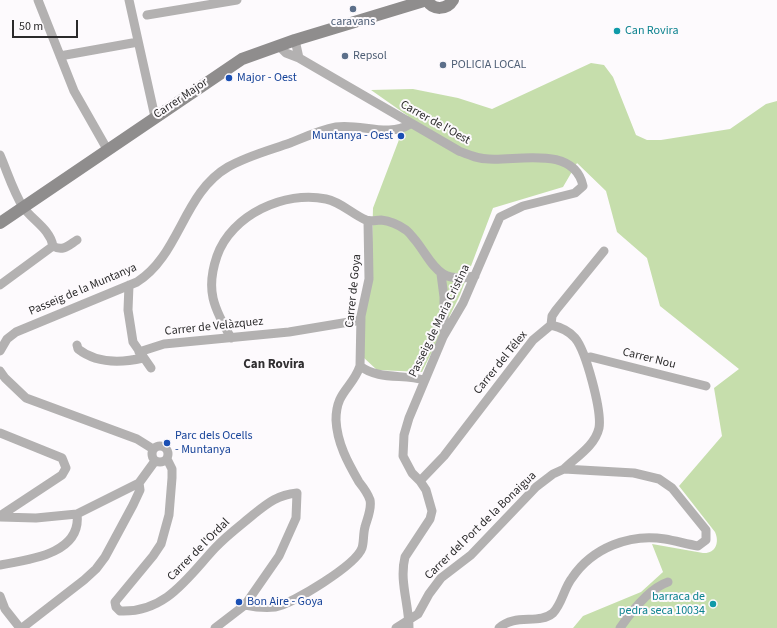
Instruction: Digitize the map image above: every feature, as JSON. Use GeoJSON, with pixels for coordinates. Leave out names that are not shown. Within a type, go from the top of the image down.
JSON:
{"type":"FeatureCollection","features":[{"type":"Feature","properties":{"kind":"street"},"geometry":{"type":"LineString","coordinates":[[38,0],[74,91],[107,149]]}},
{"type":"Feature","properties":{"kind":"street"},"geometry":{"type":"LineString","coordinates":[[129,0],[140,16],[138,42],[155,117]]}},
{"type":"Feature","properties":{"kind":"street"},"geometry":{"type":"LineString","coordinates":[[140,16],[237,0]]}},
{"type":"Feature","properties":{"kind":"street"},"geometry":{"type":"LineString","coordinates":[[427,0],[431,5],[438,8],[447,6],[453,0]]}},
{"type":"Feature","properties":{"kind":"street","name":"Carrer Major"},"geometry":{"type":"LineString","coordinates":[[0,223],[107,149],[242,59],[295,40],[427,0]]}},
{"type":"Feature","properties":{"kind":"street"},"geometry":{"type":"LineString","coordinates":[[295,40],[299,58]]}},
{"type":"Feature","properties":{"kind":"street"},"geometry":{"type":"LineString","coordinates":[[60,56],[138,42]]}},
{"type":"Feature","properties":{"kind":"street","name":"Carrer de l'Oest"},"geometry":{"type":"LineString","coordinates":[[279,46],[286,53],[299,58],[410,124],[459,151],[475,158],[542,158],[564,162],[579,173],[583,186]]}},
{"type":"Feature","properties":{"kind":"street","name":"Passeig de la Muntanya"},"geometry":{"type":"LineString","coordinates":[[0,351],[7,339],[16,332],[130,285],[147,276],[156,267],[203,190],[226,168],[330,128],[350,126],[394,130],[410,124]]}},
{"type":"Feature","properties":{"kind":"street"},"geometry":{"type":"LineString","coordinates":[[0,155],[23,207],[42,226],[53,246],[60,249],[65,248],[78,240]]}},
{"type":"Feature","properties":{"kind":"street","name":"Passeig de Maria Cristina"},"geometry":{"type":"LineString","coordinates":[[409,624],[403,581],[403,563],[405,557],[430,519],[432,511],[431,501],[420,481],[412,473],[403,456],[403,446],[409,418],[424,380],[443,337],[463,303],[500,217],[523,206],[575,193],[583,186]]}},
{"type":"Feature","properties":{"kind":"street"},"geometry":{"type":"LineString","coordinates":[[231,338],[212,297],[211,279],[222,242],[242,220],[265,207],[289,200],[312,196],[328,199],[338,203],[368,221],[382,220],[396,224],[408,231],[428,260],[441,274],[444,297],[445,326],[443,337]]}},
{"type":"Feature","properties":{"kind":"street","name":"Carrer de Goya"},"geometry":{"type":"LineString","coordinates":[[360,366],[361,320],[369,279],[368,221]]}},
{"type":"Feature","properties":{"kind":"street"},"geometry":{"type":"LineString","coordinates":[[0,285],[53,246]]}},
{"type":"Feature","properties":{"kind":"street"},"geometry":{"type":"LineString","coordinates":[[564,469],[590,444],[599,427],[599,416],[585,358],[578,343],[570,333],[559,327],[551,325],[552,316],[604,251]]}},
{"type":"Feature","properties":{"kind":"street"},"geometry":{"type":"LineString","coordinates":[[441,274],[464,278],[475,276]]}},
{"type":"Feature","properties":{"kind":"street"},"geometry":{"type":"LineString","coordinates":[[130,285],[128,310],[133,342],[151,368]]}},
{"type":"Feature","properties":{"kind":"street","name":"Carrer de Velàzquez"},"geometry":{"type":"LineString","coordinates":[[77,345],[78,349],[85,354],[116,363],[141,355],[164,344],[289,332],[361,320]]}},
{"type":"Feature","properties":{"kind":"street","name":"Carrer del Télex"},"geometry":{"type":"LineString","coordinates":[[420,481],[444,456],[533,340],[551,325]]}},
{"type":"Feature","properties":{"kind":"street","name":"Carrer Nou"},"geometry":{"type":"LineString","coordinates":[[585,358],[591,357],[706,386]]}},
{"type":"Feature","properties":{"kind":"street"},"geometry":{"type":"LineString","coordinates":[[215,628],[245,605],[276,607],[301,597],[333,576],[352,560],[362,548],[369,510],[369,499],[346,459],[340,441],[336,421],[339,400],[360,366],[367,372],[424,380]]}},
{"type":"Feature","properties":{"kind":"street"},"geometry":{"type":"LineString","coordinates":[[0,371],[5,378],[26,398],[137,439],[153,449]]}},
{"type":"Feature","properties":{"kind":"street"},"geometry":{"type":"LineString","coordinates":[[0,433],[62,458],[66,468],[62,475],[0,517]]}},
{"type":"Feature","properties":{"kind":"street"},"geometry":{"type":"LineString","coordinates":[[153,449],[159,446],[164,447],[168,452],[167,459],[162,462],[155,461]]}},
{"type":"Feature","properties":{"kind":"street"},"geometry":{"type":"LineString","coordinates":[[153,449],[152,456],[155,461]]}},
{"type":"Feature","properties":{"kind":"street","name":"Carrer de l'Ordal"},"geometry":{"type":"LineString","coordinates":[[167,459],[172,469],[172,478],[169,515],[161,544],[153,556],[121,593],[115,602],[116,607],[120,611],[128,612],[145,608],[170,595],[186,583],[216,548],[234,531],[282,494],[297,493],[296,518],[294,525],[279,556],[245,605]]}},
{"type":"Feature","properties":{"kind":"street"},"geometry":{"type":"LineString","coordinates":[[0,517],[36,518],[76,514],[139,483],[155,461]]}},
{"type":"Feature","properties":{"kind":"street"},"geometry":{"type":"LineString","coordinates":[[499,628],[506,622],[546,617],[553,612],[567,585],[578,569],[596,553],[611,546],[647,538],[665,539],[698,546],[706,540],[708,535],[705,527],[666,483],[651,476],[634,473],[564,469]]}},
{"type":"Feature","properties":{"kind":"street","name":"Carrer del Port de la Bonaigua"},"geometry":{"type":"LineString","coordinates":[[396,628],[409,624],[418,614],[429,594],[441,578],[471,555],[536,487],[553,474],[564,469]]}},
{"type":"Feature","properties":{"kind":"street"},"geometry":{"type":"LineString","coordinates":[[0,596],[5,608],[21,628],[84,580],[105,557],[140,490],[139,483]]}},
{"type":"Feature","properties":{"kind":"street"},"geometry":{"type":"LineString","coordinates":[[0,565],[35,558],[51,553],[70,538],[76,529],[76,514]]}},
{"type":"Feature","properties":{"kind":"street"},"geometry":{"type":"LineString","coordinates":[[620,628],[658,585],[668,582]]}},
{"type":"Feature","properties":{"kind":"green space"},"geometry":{"type":"Polygon","coordinates":[[[591,63],[604,65],[613,77],[636,135],[647,140],[661,140],[730,129],[766,104],[777,101],[777,628],[573,628],[583,616],[641,592],[663,572],[652,544],[707,553],[711,552],[717,544],[715,532],[679,486],[722,436],[714,388],[739,369],[660,306],[647,258],[617,232],[606,191],[577,163],[563,187],[493,208],[460,295],[422,372],[377,370],[363,357],[361,321],[371,283],[373,208],[408,116],[371,90],[413,89],[458,98],[492,109],[591,63]]]}},
{"type":"Feature","properties":{"kind":"place","name":"caravans"},"geometry":{"type":"Point","coordinates":[353,9]}},
{"type":"Feature","properties":{"kind":"place","name":"Can Rovira"},"geometry":{"type":"Point","coordinates":[617,31]}},
{"type":"Feature","properties":{"kind":"place","name":"Repsol"},"geometry":{"type":"Point","coordinates":[345,56]}},
{"type":"Feature","properties":{"kind":"place","name":"POLICIA LOCAL"},"geometry":{"type":"Point","coordinates":[443,65]}},
{"type":"Feature","properties":{"kind":"place","name":"Major - Oest"},"geometry":{"type":"Point","coordinates":[229,78]}},
{"type":"Feature","properties":{"kind":"place","name":"Muntanya - Oest"},"geometry":{"type":"Point","coordinates":[401,136]}},
{"type":"Feature","properties":{"kind":"place","name":"Parc dels Ocells - Muntanya"},"geometry":{"type":"Point","coordinates":[167,443]}},
{"type":"Feature","properties":{"kind":"place","name":"Bon Aire - Goya"},"geometry":{"type":"Point","coordinates":[239,602]}},
{"type":"Feature","properties":{"kind":"place","name":"barraca de pedra seca 10034"},"geometry":{"type":"Point","coordinates":[713,604]}},
{"type":"Feature","properties":{"kind":"district","name":"Can Rovira"},"geometry":{"type":"Point","coordinates":[274,365]}}]}
